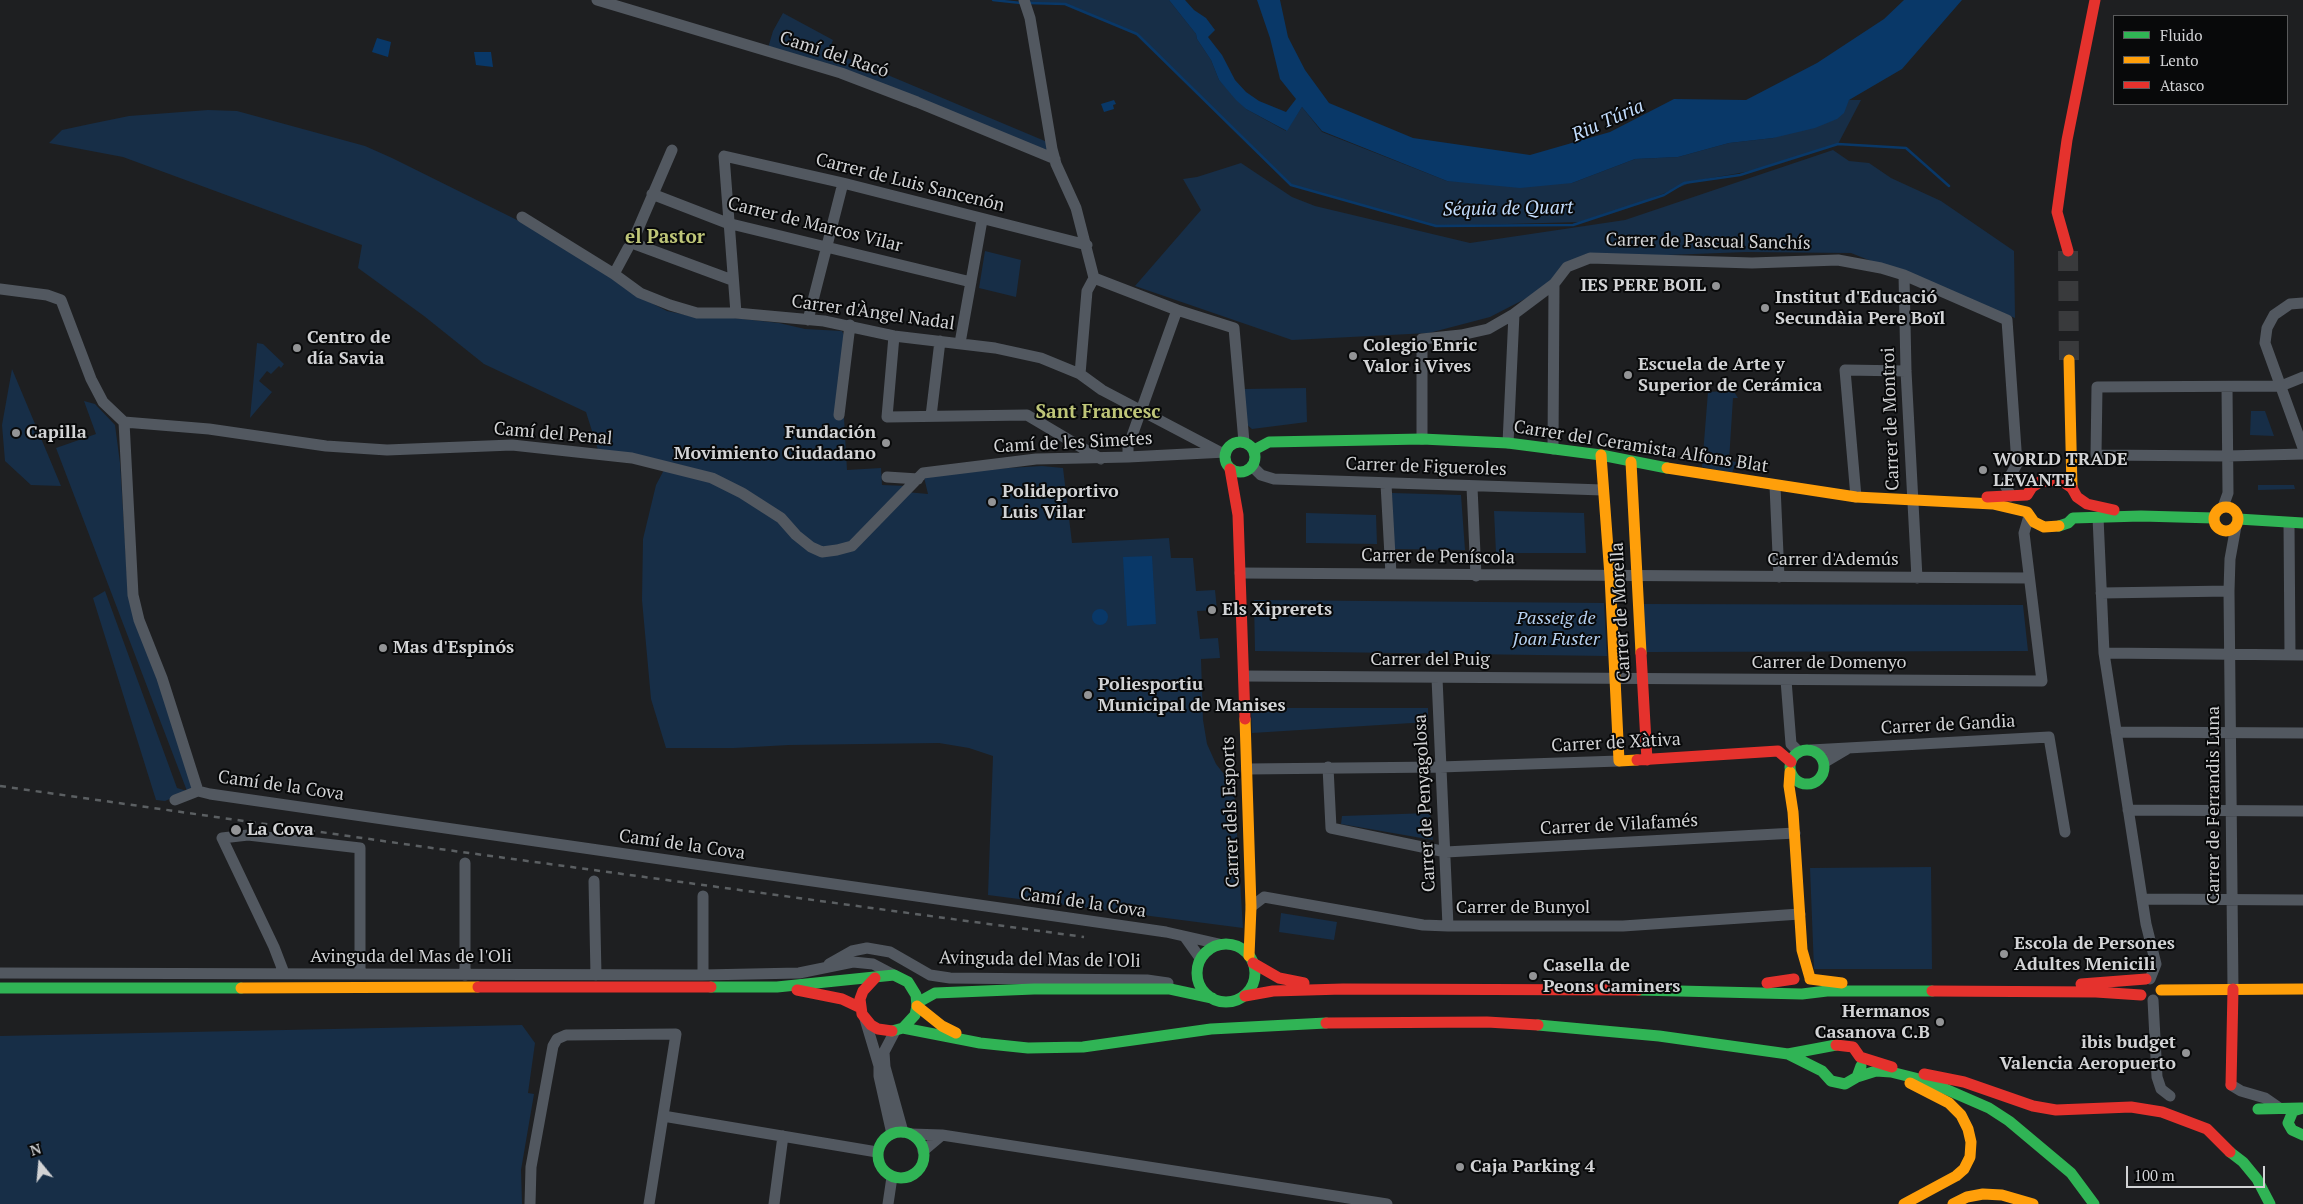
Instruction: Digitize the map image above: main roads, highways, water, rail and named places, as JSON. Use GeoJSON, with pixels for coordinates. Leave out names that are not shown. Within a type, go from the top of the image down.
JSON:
{"type":"FeatureCollection","features":[{"type":"Feature","properties":{"kind":"main road"},"geometry":{"type":"LineString","coordinates":[[2068,251],[2057,212],[2074,101],[2095,0]]}},
{"type":"Feature","properties":{"kind":"main road"},"geometry":{"type":"LineString","coordinates":[[2069,360],[2074,493],[2086,504],[2141,516],[2214,518]]}},
{"type":"Feature","properties":{"kind":"main road","name":"Carrer del Ceramista Alfons Blat"},"geometry":{"type":"LineString","coordinates":[[1254,450],[1269,442],[1422,439],[1508,443],[1601,455],[1697,474],[1856,497],[1992,504],[2028,514],[2034,522],[2044,527],[2057,527],[2073,518],[2141,516]]}},
{"type":"Feature","properties":{"kind":"main road"},"geometry":{"type":"LineString","coordinates":[[1244,442],[1254,450],[1255,460],[1249,469],[1235,471],[1230,469],[1223,452],[1232,443],[1244,442]]}},
{"type":"Feature","properties":{"kind":"main road","name":"Carrer de Morella"},"geometry":{"type":"LineString","coordinates":[[1601,455],[1610,576],[1619,761]]}},
{"type":"Feature","properties":{"kind":"main road","name":"Carrer de Morella"},"geometry":{"type":"LineString","coordinates":[[1631,462],[1647,760]]}},
{"type":"Feature","properties":{"kind":"main road","name":"Carrer dels Esports"},"geometry":{"type":"LineString","coordinates":[[1230,469],[1238,514],[1247,769],[1251,959]]}},
{"type":"Feature","properties":{"kind":"main road","name":"Carrer dels Esports"},"geometry":{"type":"LineString","coordinates":[[1238,514],[1249,469]]}},
{"type":"Feature","properties":{"kind":"main road","name":"Carrer del Ceramista Alfons Blat"},"geometry":{"type":"LineString","coordinates":[[1964,504],[1992,496],[2027,495],[2032,487],[2040,482],[2051,480],[2063,482],[2074,493]]}},
{"type":"Feature","properties":{"kind":"main road"},"geometry":{"type":"LineString","coordinates":[[2237,523],[2234,510],[2223,507],[2218,510],[2214,518],[2216,525],[2221,530],[2228,531],[2237,523],[2303,523]]}},
{"type":"Feature","properties":{"kind":"main road"},"geometry":{"type":"LineString","coordinates":[[1790,767],[1796,781],[1805,785],[1816,783],[1824,774],[1825,762],[1820,754],[1811,750],[1798,752],[1790,767],[1789,786],[1795,833],[1802,950],[1811,988],[1802,993]]}},
{"type":"Feature","properties":{"kind":"main road","name":"Carrer de Xàtiva"},"geometry":{"type":"LineString","coordinates":[[1619,761],[1778,751],[1790,767]]}},
{"type":"Feature","properties":{"kind":"main road"},"geometry":{"type":"LineString","coordinates":[[1793,812],[1797,796],[1805,785]]}},
{"type":"Feature","properties":{"kind":"main road"},"geometry":{"type":"LineString","coordinates":[[1234,945],[1250,929]]}},
{"type":"Feature","properties":{"kind":"main road"},"geometry":{"type":"LineString","coordinates":[[1183,981],[1208,949],[1219,944],[1234,945],[1266,972],[1279,978],[1343,989]]}},
{"type":"Feature","properties":{"kind":"main road"},"geometry":{"type":"LineString","coordinates":[[1802,950],[1793,985],[1802,993]]}},
{"type":"Feature","properties":{"kind":"main road"},"geometry":{"type":"LineString","coordinates":[[1244,996],[1256,977],[1251,959]]}},
{"type":"Feature","properties":{"kind":"main road"},"geometry":{"type":"LineString","coordinates":[[0,988],[777,987],[875,978],[884,974],[894,975],[908,982],[959,991]]}},
{"type":"Feature","properties":{"kind":"main road"},"geometry":{"type":"LineString","coordinates":[[1183,981],[1216,1001],[1232,1002],[1244,996],[1273,991],[1343,989],[1598,989],[1802,993],[1827,991],[2096,992],[2147,998],[2159,996],[2161,990],[2157,980],[2148,979],[2102,981],[2064,987],[1836,983],[1801,975],[1795,979],[1780,983],[1668,984],[1598,989]]}},
{"type":"Feature","properties":{"kind":"main road"},"geometry":{"type":"LineString","coordinates":[[863,1014],[863,991],[875,978]]}},
{"type":"Feature","properties":{"kind":"main road"},"geometry":{"type":"LineString","coordinates":[[2147,998],[2140,986],[2148,979]]}},
{"type":"Feature","properties":{"kind":"main road"},"geometry":{"type":"LineString","coordinates":[[917,1004],[935,993],[1183,981],[1200,987],[1212,998]]}},
{"type":"Feature","properties":{"kind":"main road"},"geometry":{"type":"LineString","coordinates":[[899,1029],[910,1022],[917,1004],[916,995],[908,982]]}},
{"type":"Feature","properties":{"kind":"main road"},"geometry":{"type":"LineString","coordinates":[[777,987],[842,999],[863,1014],[878,1029],[899,1029],[980,1043],[1028,1048],[1083,1047],[1221,1028],[1354,1021],[1487,1022],[1558,1026],[1650,1035],[1788,1054],[1830,1048],[1841,1044],[1853,1047],[1860,1057],[1861,1067],[1857,1077]]}},
{"type":"Feature","properties":{"kind":"main road","name":"Carrer de Ferrandis Luna"},"geometry":{"type":"LineString","coordinates":[[2232,1085],[2233,989]]}},
{"type":"Feature","properties":{"kind":"main road"},"geometry":{"type":"LineString","coordinates":[[2161,990],[2303,989]]}},
{"type":"Feature","properties":{"kind":"main road"},"geometry":{"type":"LineString","coordinates":[[917,1004],[942,1026],[980,1043]]}},
{"type":"Feature","properties":{"kind":"main road"},"geometry":{"type":"LineString","coordinates":[[1822,1071],[1822,1058],[1830,1048]]}},
{"type":"Feature","properties":{"kind":"main road"},"geometry":{"type":"LineString","coordinates":[[1788,1054],[1822,1071],[1831,1081],[1845,1084],[1857,1077],[1876,1071],[1891,1072],[1926,1081],[1961,1094],[2009,1121],[2071,1173],[2094,1204]]}},
{"type":"Feature","properties":{"kind":"main road"},"geometry":{"type":"LineString","coordinates":[[1860,1057],[1882,1065],[1964,1082],[2033,1106],[2056,1110],[2095,1110],[2131,1107],[2148,1109],[2190,1121],[2208,1129],[2230,1152],[2243,1162],[2257,1179],[2270,1204]]}},
{"type":"Feature","properties":{"kind":"main road"},"geometry":{"type":"LineString","coordinates":[[1891,1072],[1948,1103],[1961,1115],[1971,1142],[1970,1157],[1964,1169],[1956,1176],[1904,1204]]}},
{"type":"Feature","properties":{"kind":"main road"},"geometry":{"type":"LineString","coordinates":[[2258,1109],[2278,1107],[2302,1108]]}},
{"type":"Feature","properties":{"kind":"main road"},"geometry":{"type":"LineString","coordinates":[[2302,1108],[2290,1114],[2288,1123],[2292,1130],[2303,1134]]}},
{"type":"Feature","properties":{"kind":"main road"},"geometry":{"type":"LineString","coordinates":[[907,1133],[921,1144],[924,1151],[923,1160],[915,1173],[900,1178],[892,1177],[880,1167],[878,1152],[880,1144],[892,1134],[907,1133]]}},
{"type":"Feature","properties":{"kind":"main road"},"geometry":{"type":"LineString","coordinates":[[1953,1204],[1967,1197],[1983,1194],[2002,1195],[2033,1204]]}},
{"type":"Feature","properties":{"kind":"water"},"geometry":{"type":"Polygon","coordinates":[[[1169,0],[1185,0],[1194,10],[1206,18],[1215,30],[1208,37],[1222,55],[1235,80],[1246,92],[1259,101],[1286,112],[1296,99],[1280,79],[1270,38],[1257,0],[1280,0],[1288,37],[1305,70],[1329,103],[1413,138],[1530,155],[1610,132],[1674,99],[1746,100],[1817,63],[1884,19],[1904,0],[1962,0],[1902,69],[1849,100],[1844,113],[1837,119],[1815,128],[1773,138],[1729,143],[1678,157],[1635,159],[1572,183],[1520,188],[1447,181],[1322,131],[1302,107],[1287,131],[1246,109],[1236,100],[1219,80],[1211,60],[1197,39],[1196,34],[1169,0]]]}},
{"type":"Feature","properties":{"kind":"water"},"geometry":{"type":"Polygon","coordinates":[[[377,38],[391,42],[388,57],[372,52],[377,38]]]}},
{"type":"Feature","properties":{"kind":"water"},"geometry":{"type":"Polygon","coordinates":[[[474,52],[491,52],[493,67],[476,65],[474,52]]]}},
{"type":"Feature","properties":{"kind":"water"},"geometry":{"type":"Polygon","coordinates":[[[1114,100],[1116,104],[1113,105],[1114,109],[1104,112],[1101,104],[1114,100]]]}},
{"type":"Feature","properties":{"kind":"water"},"geometry":{"type":"Polygon","coordinates":[[[1152,556],[1156,624],[1127,626],[1123,557],[1152,556]]]}},
{"type":"Feature","properties":{"kind":"water"},"geometry":{"type":"Polygon","coordinates":[[[1100,609],[1108,617],[1100,625],[1092,617],[1100,609]]]}},
{"type":"Feature","properties":{"kind":"waterway","name":"Séquia de Quart"},"geometry":{"type":"LineString","coordinates":[[993,0],[1021,3]]}},
{"type":"Feature","properties":{"kind":"waterway","name":"Séquia de Quart"},"geometry":{"type":"LineString","coordinates":[[1029,3],[1065,4],[1137,34],[1291,185],[1436,226],[1573,225],[1664,195],[1684,183],[1740,175],[1838,144],[1906,148],[1949,186]]}},
{"type":"Feature","properties":{"kind":"tunnel"},"geometry":{"type":"LineString","coordinates":[[2068,251],[2069,360]]}},
{"type":"Feature","properties":{"kind":"railway"},"geometry":{"type":"LineString","coordinates":[[0,786],[425,847],[1084,937]]}},
{"type":"Feature","properties":{"kind":"place","name":"IES PERE BOIL"},"geometry":{"type":"Point","coordinates":[1716,286]}},
{"type":"Feature","properties":{"kind":"place","name":"Institut d'Educació Secundàia Pere Boïl"},"geometry":{"type":"Point","coordinates":[1765,308]}},
{"type":"Feature","properties":{"kind":"place","name":"Centro de día Savia"},"geometry":{"type":"Point","coordinates":[297,348]}},
{"type":"Feature","properties":{"kind":"place","name":"Colegio Enric Valor i Vives"},"geometry":{"type":"Point","coordinates":[1353,356]}},
{"type":"Feature","properties":{"kind":"place","name":"Escuela de Arte y Superior de Cerámica"},"geometry":{"type":"Point","coordinates":[1628,375]}},
{"type":"Feature","properties":{"kind":"place","name":"Capilla"},"geometry":{"type":"Point","coordinates":[16,433]}},
{"type":"Feature","properties":{"kind":"place","name":"Fundación Movimiento Ciudadano"},"geometry":{"type":"Point","coordinates":[886,443]}},
{"type":"Feature","properties":{"kind":"place","name":"WORLD TRADE LEVANTE"},"geometry":{"type":"Point","coordinates":[1983,470]}},
{"type":"Feature","properties":{"kind":"place","name":"Polideportivo Luis Vilar"},"geometry":{"type":"Point","coordinates":[992,502]}},
{"type":"Feature","properties":{"kind":"place","name":"Els Xiprerets"},"geometry":{"type":"Point","coordinates":[1212,610]}},
{"type":"Feature","properties":{"kind":"place","name":"Mas d'Espinós"},"geometry":{"type":"Point","coordinates":[383,648]}},
{"type":"Feature","properties":{"kind":"place","name":"Poliesportiu Municipal de Manises"},"geometry":{"type":"Point","coordinates":[1088,695]}},
{"type":"Feature","properties":{"kind":"place","name":"La Cova"},"geometry":{"type":"Point","coordinates":[236,830]}},
{"type":"Feature","properties":{"kind":"place","name":"Escola de Persones Adultes Menicili"},"geometry":{"type":"Point","coordinates":[2004,954]}},
{"type":"Feature","properties":{"kind":"place","name":"Casella de Peons Caminers"},"geometry":{"type":"Point","coordinates":[1533,976]}},
{"type":"Feature","properties":{"kind":"place","name":"Hermanos Casanova C.B"},"geometry":{"type":"Point","coordinates":[1940,1022]}},
{"type":"Feature","properties":{"kind":"place","name":"ibis budget Valencia Aeropuerto"},"geometry":{"type":"Point","coordinates":[2186,1053]}},
{"type":"Feature","properties":{"kind":"place","name":"Caja Parking 4"},"geometry":{"type":"Point","coordinates":[1460,1167]}},
{"type":"Feature","properties":{"kind":"district","name":"el Pastor"},"geometry":{"type":"Point","coordinates":[665,238]}},
{"type":"Feature","properties":{"kind":"district","name":"Sant Francesc"},"geometry":{"type":"Point","coordinates":[1098,413]}},
{"type":"Feature","properties":{"kind":"water label","name":"Riu Túria"},"geometry":{"type":"Point","coordinates":[1608,121]}},
{"type":"Feature","properties":{"kind":"park label","name":"Passeig de Joan Fuster"},"geometry":{"type":"Point","coordinates":[1556,629]}}]}
